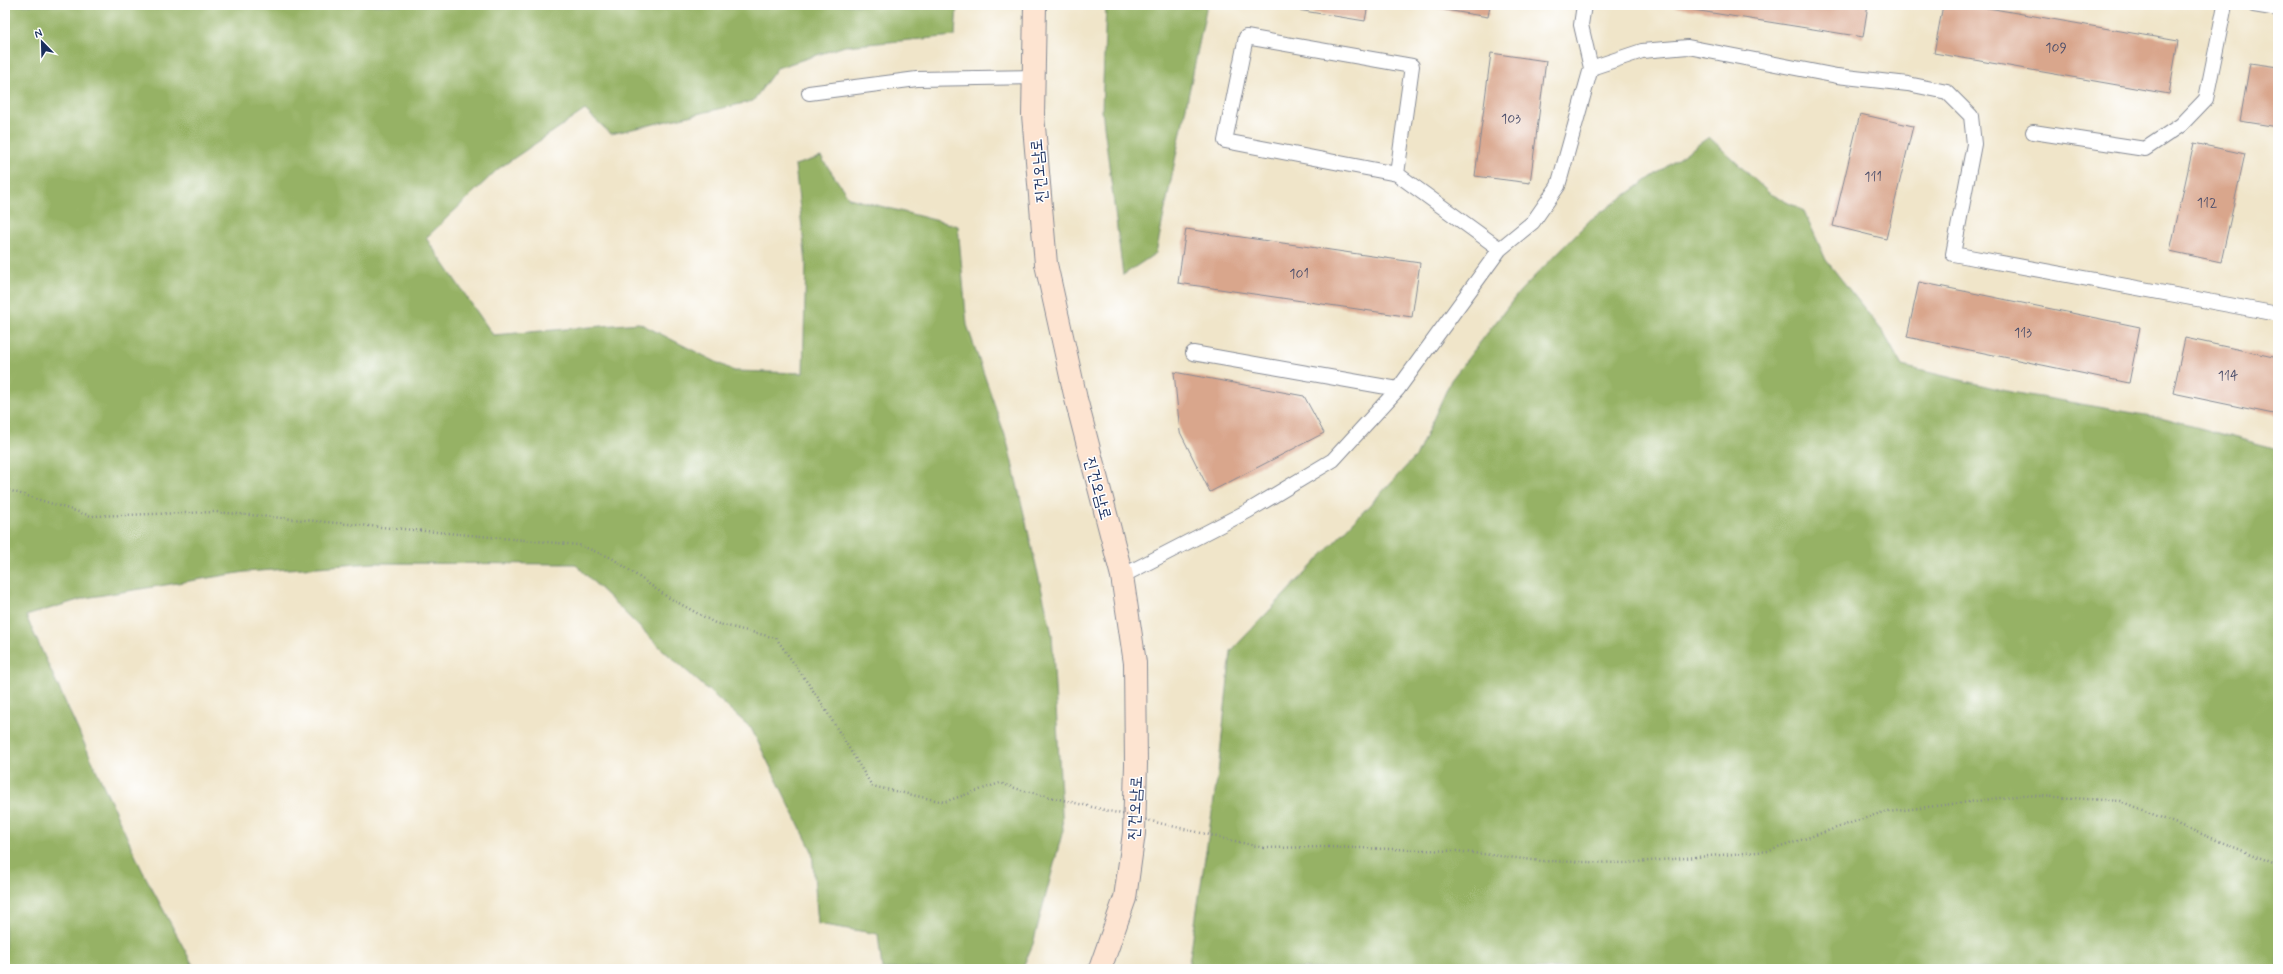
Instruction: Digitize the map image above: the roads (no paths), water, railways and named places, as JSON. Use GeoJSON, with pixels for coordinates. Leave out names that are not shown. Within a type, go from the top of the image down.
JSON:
{"type":"FeatureCollection","features":[{"type":"Feature","properties":{"kind":"main road","name":"진건오남로"},"geometry":{"type":"LineString","coordinates":[[1035,5],[1033,115],[1046,264],[1076,399],[1122,576],[1136,663],[1134,833],[1124,898],[1100,969]]}},
{"type":"Feature","properties":{"kind":"lane"},"geometry":{"type":"LineString","coordinates":[[1122,576],[1248,512],[1333,460],[1398,389],[1500,249],[1533,222],[1558,186],[1591,68],[1581,25],[1584,5]]}},
{"type":"Feature","properties":{"kind":"lane"},"geometry":{"type":"LineString","coordinates":[[2033,132],[2145,149],[2181,125],[2206,99],[2225,5]]}},
{"type":"Feature","properties":{"kind":"lane"},"geometry":{"type":"LineString","coordinates":[[2254,5],[2278,9]]}},
{"type":"Feature","properties":{"kind":"lane"},"geometry":{"type":"LineString","coordinates":[[1397,174],[1412,66],[1246,37],[1224,140],[1397,174],[1500,249]]}},
{"type":"Feature","properties":{"kind":"lane"},"geometry":{"type":"LineString","coordinates":[[1591,68],[1642,51],[1688,48],[1837,76],[1908,84],[1947,92],[1971,116],[1974,144],[1953,254],[2278,314]]}},
{"type":"Feature","properties":{"kind":"lane"},"geometry":{"type":"LineString","coordinates":[[810,93],[917,79],[1033,77]]}},
{"type":"Feature","properties":{"kind":"lane"},"geometry":{"type":"LineString","coordinates":[[1193,353],[1398,389]]}}]}
